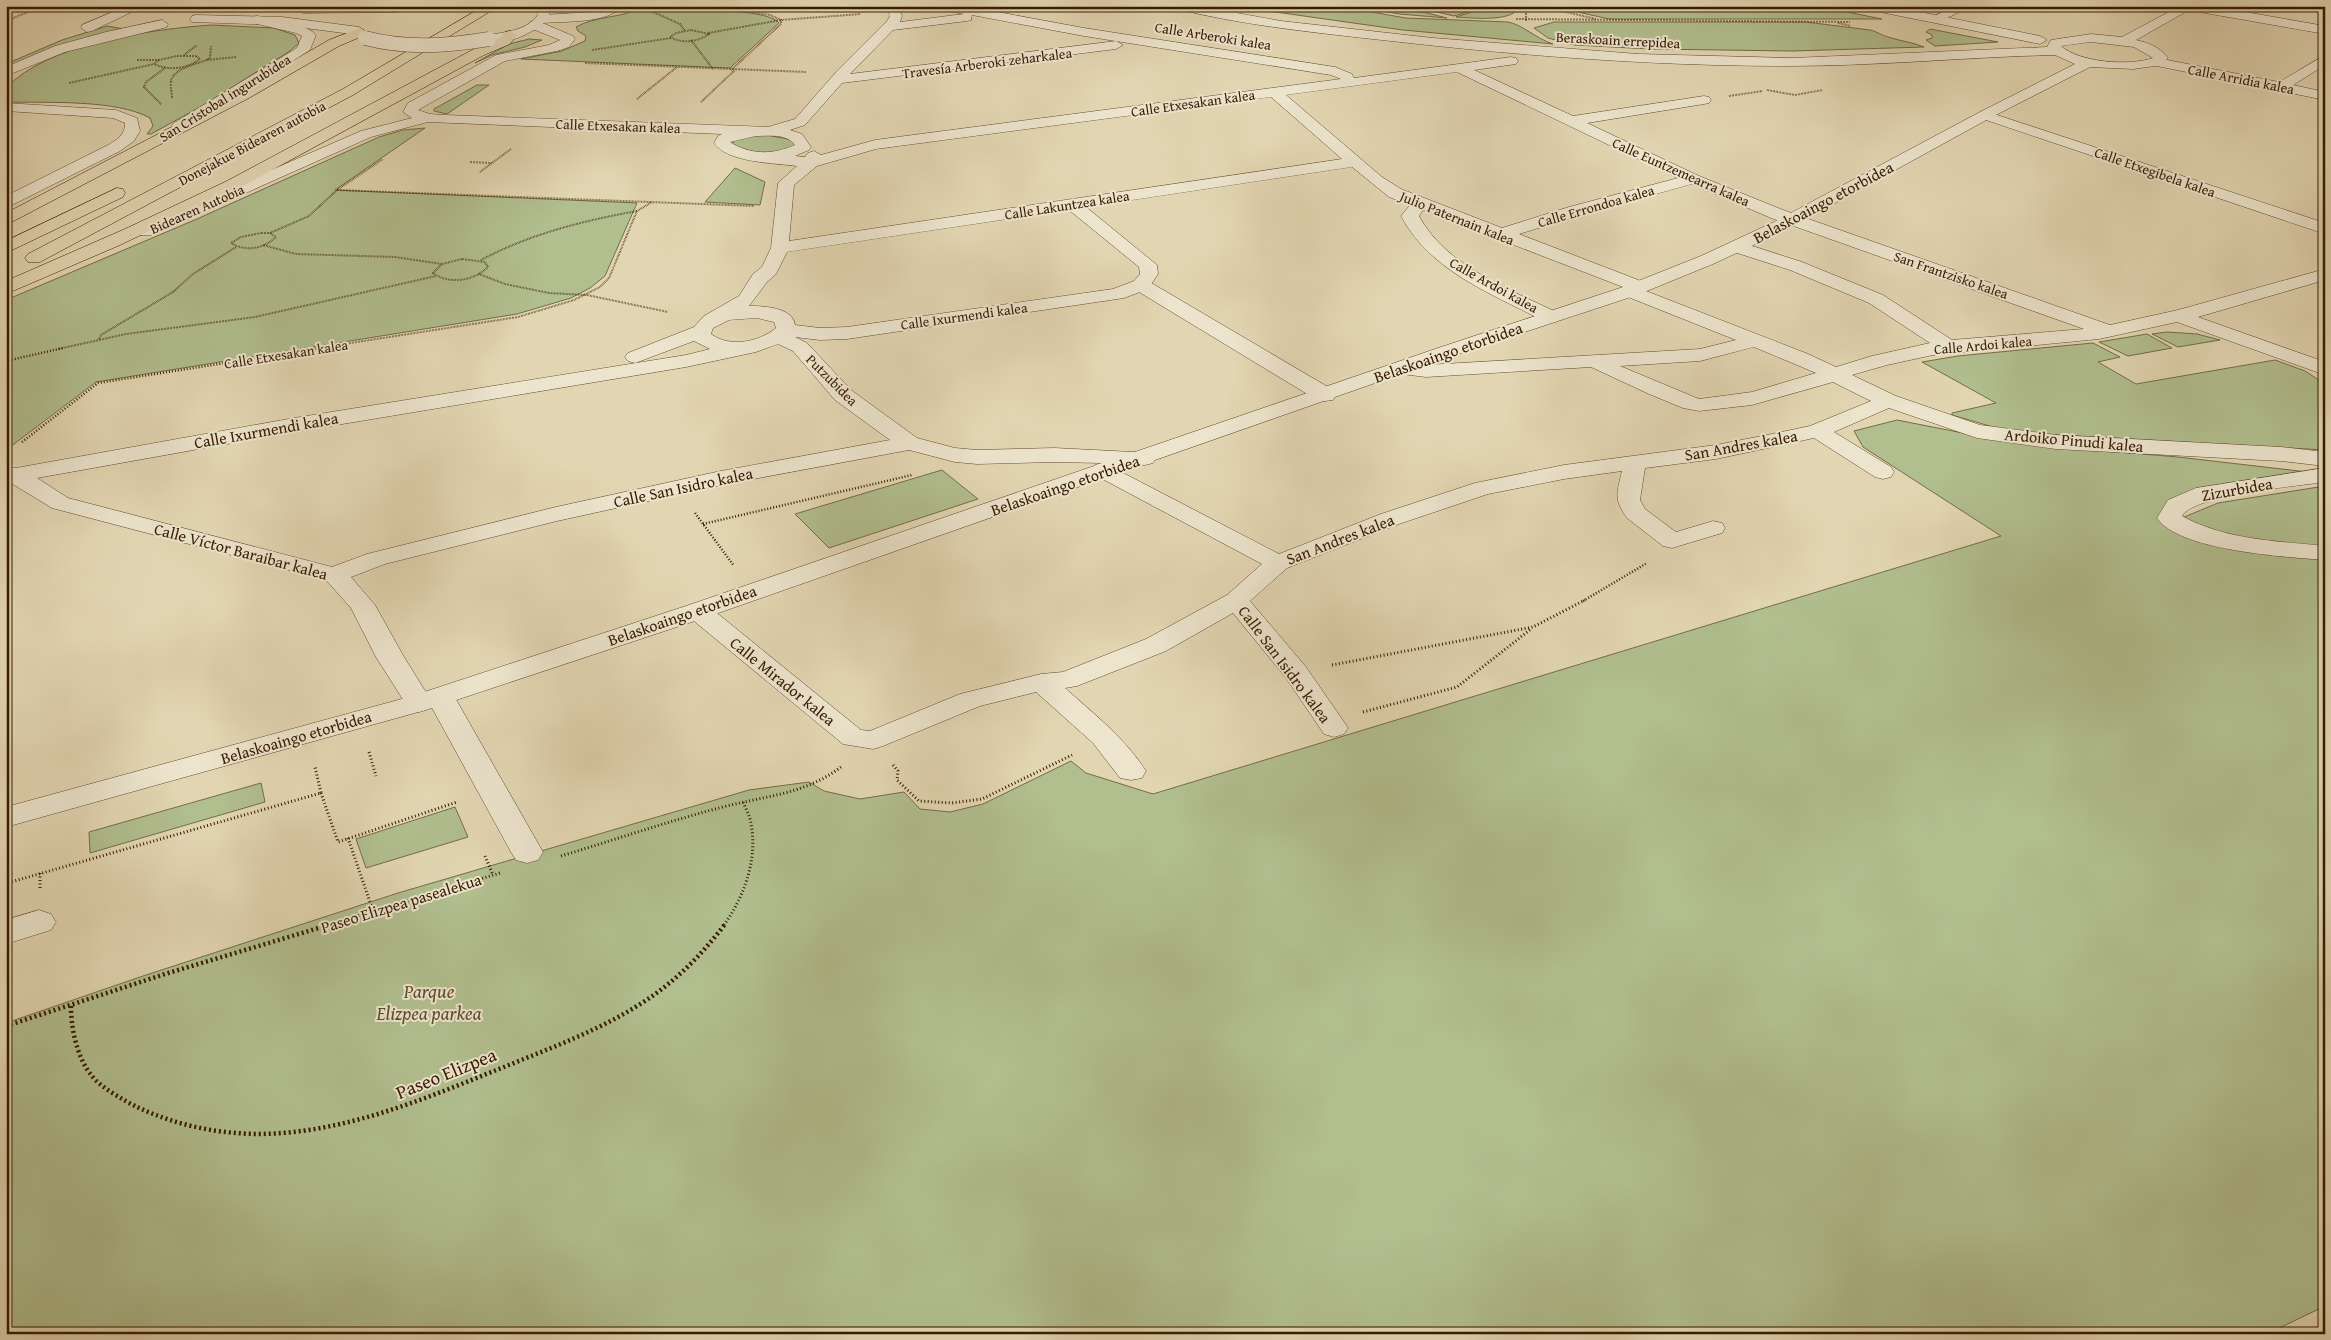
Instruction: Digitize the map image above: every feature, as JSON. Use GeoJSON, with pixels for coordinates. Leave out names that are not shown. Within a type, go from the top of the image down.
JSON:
{"type":"FeatureCollection","features":[{"type":"Feature","properties":{"kind":"highway","name":"Donejakue Bidearen autobia"},"geometry":{"type":"LineString","coordinates":[[6,271],[348,92],[492,6]]}},
{"type":"Feature","properties":{"kind":"highway"},"geometry":{"type":"LineString","coordinates":[[375,56],[418,31]]}},
{"type":"Feature","properties":{"kind":"highway"},"geometry":{"type":"LineString","coordinates":[[6,220],[244,94],[334,43],[361,34]]}},
{"type":"Feature","properties":{"kind":"highway"},"geometry":{"type":"LineString","coordinates":[[6,288],[150,225],[328,135],[479,52],[505,41],[510,35]]}},
{"type":"Feature","properties":{"kind":"highway"},"geometry":{"type":"LineString","coordinates":[[6,248],[132,185]]}},
{"type":"Feature","properties":{"kind":"street"},"geometry":{"type":"LineString","coordinates":[[6,59],[117,17],[129,9],[138,6]]}},
{"type":"Feature","properties":{"kind":"street"},"geometry":{"type":"LineString","coordinates":[[6,72],[60,50],[106,36],[185,21],[215,13],[221,6]]}},
{"type":"Feature","properties":{"kind":"street"},"geometry":{"type":"LineString","coordinates":[[344,8],[360,6]]}},
{"type":"Feature","properties":{"kind":"street"},"geometry":{"type":"LineString","coordinates":[[510,35],[540,15],[566,6]]}},
{"type":"Feature","properties":{"kind":"street"},"geometry":{"type":"LineString","coordinates":[[540,15],[598,14],[617,6]]}},
{"type":"Feature","properties":{"kind":"street"},"geometry":{"type":"LineString","coordinates":[[760,157],[788,154],[840,76],[889,27],[896,16],[892,6]]}},
{"type":"Feature","properties":{"kind":"street","name":"Calle Arberoki kalea"},"geometry":{"type":"LineString","coordinates":[[943,6],[1134,40],[1335,70],[1355,81]]}},
{"type":"Feature","properties":{"kind":"street","name":"Beraskoain errepidea"},"geometry":{"type":"LineString","coordinates":[[1181,6],[1230,16],[1338,31],[1471,46],[1590,56],[1792,62],[2057,47]]}},
{"type":"Feature","properties":{"kind":"street"},"geometry":{"type":"LineString","coordinates":[[1870,6],[2057,47],[2075,39],[2122,42],[2156,52],[2160,58],[2157,62]]}},
{"type":"Feature","properties":{"kind":"street"},"geometry":{"type":"LineString","coordinates":[[1935,19],[1965,6]]}},
{"type":"Feature","properties":{"kind":"street"},"geometry":{"type":"LineString","coordinates":[[2122,42],[2189,6],[2325,30]]}},
{"type":"Feature","properties":{"kind":"street"},"geometry":{"type":"LineString","coordinates":[[361,34],[365,22],[403,7]]}},
{"type":"Feature","properties":{"kind":"street","name":"San Cristobal ingurubidea"},"geometry":{"type":"LineString","coordinates":[[185,21],[344,8],[403,7]]}},
{"type":"Feature","properties":{"kind":"street","name":"San Cristobal ingurubidea"},"geometry":{"type":"LineString","coordinates":[[257,14],[361,34],[386,43],[416,46],[489,40],[510,35]]}},
{"type":"Feature","properties":{"kind":"street","name":"San Cristobal ingurubidea"},"geometry":{"type":"LineString","coordinates":[[138,151],[303,50],[309,35],[257,14]]}},
{"type":"Feature","properties":{"kind":"street"},"geometry":{"type":"LineString","coordinates":[[428,118],[410,112],[413,106],[501,58],[564,44],[568,39],[562,36],[540,15]]}},
{"type":"Feature","properties":{"kind":"street"},"geometry":{"type":"LineString","coordinates":[[117,17],[119,21],[127,23],[162,24]]}},
{"type":"Feature","properties":{"kind":"street","name":"Calle Arberoki kalea"},"geometry":{"type":"LineString","coordinates":[[889,27],[968,17],[1004,18]]}},
{"type":"Feature","properties":{"kind":"street"},"geometry":{"type":"LineString","coordinates":[[510,35],[538,33],[562,36]]}},
{"type":"Feature","properties":{"kind":"street","name":"Travesía Arberoki zeharkalea"},"geometry":{"type":"LineString","coordinates":[[840,76],[917,72],[1098,49],[1134,40]]}},
{"type":"Feature","properties":{"kind":"street","name":"Calle Arridia kalea"},"geometry":{"type":"LineString","coordinates":[[2057,47],[2089,62],[2128,66],[2157,62],[2325,96]]}},
{"type":"Feature","properties":{"kind":"street"},"geometry":{"type":"LineString","coordinates":[[2281,87],[2325,59]]}},
{"type":"Feature","properties":{"kind":"street","name":"Calle Etxesakan kalea"},"geometry":{"type":"LineString","coordinates":[[811,163],[875,145],[1511,61]]}},
{"type":"Feature","properties":{"kind":"street","name":"Belaskoaingo etorbidea"},"geometry":{"type":"LineString","coordinates":[[6,817],[430,699],[698,611],[1103,470],[1145,458],[1634,289],[1737,247],[2089,62]]}},
{"type":"Feature","properties":{"kind":"street","name":"Calle Euntzemearra kalea"},"geometry":{"type":"LineString","coordinates":[[1459,68],[1693,179],[1793,219]]}},
{"type":"Feature","properties":{"kind":"street","name":"Julio Paternain kalea"},"geometry":{"type":"LineString","coordinates":[[1274,92],[1354,162],[1395,193],[1634,289],[1754,340]]}},
{"type":"Feature","properties":{"kind":"street","name":"Calle Euntzemearra kalea"},"geometry":{"type":"LineString","coordinates":[[1571,121],[1704,100]]}},
{"type":"Feature","properties":{"kind":"street"},"geometry":{"type":"LineString","coordinates":[[6,107],[102,112],[129,120]]}},
{"type":"Feature","properties":{"kind":"street","name":"Calle Etxegibela kalea"},"geometry":{"type":"LineString","coordinates":[[1985,115],[2325,229]]}},
{"type":"Feature","properties":{"kind":"street","name":"Calle Etxesakan kalea"},"geometry":{"type":"LineString","coordinates":[[301,162],[366,134],[428,118],[762,131]]}},
{"type":"Feature","properties":{"kind":"street","name":"San Cristobal ingurubidea"},"geometry":{"type":"LineString","coordinates":[[6,203],[124,142],[133,131],[129,120]]}},
{"type":"Feature","properties":{"kind":"street","name":"Calle Etxesakan kalea"},"geometry":{"type":"LineString","coordinates":[[689,129],[722,143],[739,153],[760,157]]}},
{"type":"Feature","properties":{"kind":"street"},"geometry":{"type":"LineString","coordinates":[[721,316],[746,300],[760,278],[770,270],[780,248],[782,206],[786,183],[811,163],[814,157],[800,138],[762,131],[728,136],[723,139],[722,143]]}},
{"type":"Feature","properties":{"kind":"street","name":"Calle Etxesakan kalea"},"geometry":{"type":"LineString","coordinates":[[800,138],[875,145]]}},
{"type":"Feature","properties":{"kind":"street"},"geometry":{"type":"LineString","coordinates":[[760,157],[811,163]]}},
{"type":"Feature","properties":{"kind":"street"},"geometry":{"type":"LineString","coordinates":[[760,157],[783,172],[789,179]]}},
{"type":"Feature","properties":{"kind":"street","name":"Bidearen Autobia"},"geometry":{"type":"LineString","coordinates":[[91,251],[147,231],[301,162]]}},
{"type":"Feature","properties":{"kind":"street","name":"Calle Lakuntzea kalea"},"geometry":{"type":"LineString","coordinates":[[780,248],[1354,162]]}},
{"type":"Feature","properties":{"kind":"street","name":"Calle Errondoa kalea"},"geometry":{"type":"LineString","coordinates":[[1499,235],[1575,210],[1693,179]]}},
{"type":"Feature","properties":{"kind":"street"},"geometry":{"type":"LineString","coordinates":[[1072,204],[1148,265],[1149,274],[1142,285],[1325,395]]}},
{"type":"Feature","properties":{"kind":"street","name":"Calle Ardoi kalea"},"geometry":{"type":"LineString","coordinates":[[1420,204],[1410,216],[1414,226],[1451,264],[1551,317]]}},
{"type":"Feature","properties":{"kind":"street","name":"San Frantzisko kalea"},"geometry":{"type":"LineString","coordinates":[[1793,219],[2108,331]]}},
{"type":"Feature","properties":{"kind":"street"},"geometry":{"type":"LineString","coordinates":[[1737,247],[1796,266],[1876,298],[1949,347]]}},
{"type":"Feature","properties":{"kind":"street"},"geometry":{"type":"LineString","coordinates":[[770,270],[778,314]]}},
{"type":"Feature","properties":{"kind":"street","name":"Calle Ardoi kalea"},"geometry":{"type":"LineString","coordinates":[[1594,361],[1644,385],[1697,405],[1748,398],[1815,382],[1833,374],[1906,354],[1949,347],[2065,338],[2108,331],[2177,316],[2325,274]]}},
{"type":"Feature","properties":{"kind":"street","name":"Calle Ixurmendi kalea"},"geometry":{"type":"LineString","coordinates":[[778,314],[820,334],[847,333],[1117,294],[1142,285]]}},
{"type":"Feature","properties":{"kind":"street"},"geometry":{"type":"LineString","coordinates":[[721,316],[747,312],[778,314]]}},
{"type":"Feature","properties":{"kind":"street"},"geometry":{"type":"LineString","coordinates":[[701,331],[701,336],[714,345],[751,346],[778,314]]}},
{"type":"Feature","properties":{"kind":"street","name":"Putzubidea"},"geometry":{"type":"LineString","coordinates":[[778,314],[800,347],[844,394],[910,443]]}},
{"type":"Feature","properties":{"kind":"street","name":"Calle Ixurmendi kalea"},"geometry":{"type":"LineString","coordinates":[[516,388],[606,366],[656,350],[701,331],[704,326],[721,316]]}},
{"type":"Feature","properties":{"kind":"street"},"geometry":{"type":"LineString","coordinates":[[2177,316],[2325,369]]}},
{"type":"Feature","properties":{"kind":"street"},"geometry":{"type":"LineString","coordinates":[[1401,369],[1426,372],[1700,355],[1732,348],[1754,340]]}},
{"type":"Feature","properties":{"kind":"street","name":"Ardoiko Pinudi kalea"},"geometry":{"type":"LineString","coordinates":[[1754,340],[1801,358],[1888,401],[1977,431],[2056,442],[2325,458]]}},
{"type":"Feature","properties":{"kind":"street","name":"Calle Ixurmendi kalea"},"geometry":{"type":"LineString","coordinates":[[11,474],[294,425],[686,361],[751,346]]}},
{"type":"Feature","properties":{"kind":"street","name":"San Andres kalea"},"geometry":{"type":"LineString","coordinates":[[880,749],[970,700],[1041,682],[1067,680],[1156,644],[1236,600],[1278,563],[1390,519],[1483,488],[1564,472],[1716,452],[1817,431],[1888,401]]}},
{"type":"Feature","properties":{"kind":"street","name":"San Andres kalea"},"geometry":{"type":"LineString","coordinates":[[1817,431],[1884,472]]}},
{"type":"Feature","properties":{"kind":"street","name":"Calle San Isidro kalea"},"geometry":{"type":"LineString","coordinates":[[335,575],[350,567],[376,559],[566,512],[721,478],[910,443],[955,455],[977,458],[1037,456],[1145,458]]}},
{"type":"Feature","properties":{"kind":"street","name":"Calle San Isidro kalea"},"geometry":{"type":"LineString","coordinates":[[1037,456],[1069,472],[1072,482]]}},
{"type":"Feature","properties":{"kind":"street"},"geometry":{"type":"LineString","coordinates":[[1635,462],[1628,500],[1635,513],[1672,541],[1713,528]]}},
{"type":"Feature","properties":{"kind":"street"},"geometry":{"type":"LineString","coordinates":[[1103,470],[1278,563]]}},
{"type":"Feature","properties":{"kind":"street","name":"Calle Víctor Baraibar kalea"},"geometry":{"type":"LineString","coordinates":[[11,474],[60,503],[335,575],[362,605],[430,699],[530,860]]}},
{"type":"Feature","properties":{"kind":"street","name":"Zizurbidea"},"geometry":{"type":"LineString","coordinates":[[2325,475],[2204,492],[2176,504],[2169,518],[2188,530],[2242,544],[2325,553]]}},
{"type":"Feature","properties":{"kind":"street","name":"Calle San Isidro kalea"},"geometry":{"type":"LineString","coordinates":[[1236,600],[1296,673],[1331,725]]}},
{"type":"Feature","properties":{"kind":"street","name":"Calle Mirador kalea"},"geometry":{"type":"LineString","coordinates":[[698,611],[854,738],[880,749]]}},
{"type":"Feature","properties":{"kind":"street"},"geometry":{"type":"LineString","coordinates":[[1041,682],[1103,737],[1131,771]]}},
{"type":"Feature","properties":{"kind":"street"},"geometry":{"type":"LineString","coordinates":[[6,932],[39,922]]}},
{"type":"Feature","properties":{"kind":"path"},"geometry":{"type":"LineString","coordinates":[[6,20],[43,6]]}},
{"type":"Feature","properties":{"kind":"path"},"geometry":{"type":"LineString","coordinates":[[1541,6],[1604,20]]}},
{"type":"Feature","properties":{"kind":"path"},"geometry":{"type":"LineString","coordinates":[[641,7],[747,12],[770,15],[781,20]]}},
{"type":"Feature","properties":{"kind":"path"},"geometry":{"type":"LineString","coordinates":[[641,7],[673,20],[686,31]]}},
{"type":"Feature","properties":{"kind":"path"},"geometry":{"type":"LineString","coordinates":[[671,38],[671,35],[686,31],[708,33],[781,20],[864,13]]}},
{"type":"Feature","properties":{"kind":"path"},"geometry":{"type":"LineString","coordinates":[[731,70],[782,24],[781,20]]}},
{"type":"Feature","properties":{"kind":"path"},"geometry":{"type":"LineString","coordinates":[[1508,20],[1855,22]]}},
{"type":"Feature","properties":{"kind":"path"},"geometry":{"type":"LineString","coordinates":[[590,51],[671,38],[691,40],[704,38],[708,36],[708,33]]}},
{"type":"Feature","properties":{"kind":"path"},"geometry":{"type":"LineString","coordinates":[[691,40],[696,48],[710,60],[713,69]]}},
{"type":"Feature","properties":{"kind":"path"},"geometry":{"type":"LineString","coordinates":[[129,120],[168,110],[173,106],[172,79],[182,69],[210,58],[210,48],[216,41]]}},
{"type":"Feature","properties":{"kind":"path"},"geometry":{"type":"LineString","coordinates":[[66,84],[154,64],[159,60],[177,56],[196,56],[200,59],[189,65],[166,68],[154,64]]}},
{"type":"Feature","properties":{"kind":"path"},"geometry":{"type":"LineString","coordinates":[[578,63],[840,76]]}},
{"type":"Feature","properties":{"kind":"path"},"geometry":{"type":"LineString","coordinates":[[634,102],[677,67]]}},
{"type":"Feature","properties":{"kind":"path"},"geometry":{"type":"LineString","coordinates":[[129,120],[156,111],[162,107],[144,86],[146,82],[166,68]]}},
{"type":"Feature","properties":{"kind":"path"},"geometry":{"type":"LineString","coordinates":[[698,105],[736,70]]}},
{"type":"Feature","properties":{"kind":"path"},"geometry":{"type":"LineString","coordinates":[[1729,96],[1766,90]]}},
{"type":"Feature","properties":{"kind":"path"},"geometry":{"type":"LineString","coordinates":[[480,172],[516,145]]}},
{"type":"Feature","properties":{"kind":"path"},"geometry":{"type":"LineString","coordinates":[[470,162],[492,163]]}},
{"type":"Feature","properties":{"kind":"path"},"geometry":{"type":"LineString","coordinates":[[236,247],[231,244],[236,238],[246,235],[270,233],[308,216],[337,190],[762,207]]}},
{"type":"Feature","properties":{"kind":"path"},"geometry":{"type":"LineString","coordinates":[[264,245],[271,249],[301,254],[379,257],[442,264],[462,260],[481,260],[527,238],[551,230],[637,211],[652,202]]}},
{"type":"Feature","properties":{"kind":"path","name":"Calle Etxesakan kalea"},"geometry":{"type":"LineString","coordinates":[[22,443],[98,383],[518,317],[551,308],[586,295],[609,278],[637,211]]}},
{"type":"Feature","properties":{"kind":"path"},"geometry":{"type":"LineString","coordinates":[[98,340],[101,335],[173,292],[193,274],[236,247],[264,245],[276,237],[270,233]]}},
{"type":"Feature","properties":{"kind":"path"},"geometry":{"type":"LineString","coordinates":[[6,360],[163,328],[256,317],[436,276],[459,279],[479,274],[488,267],[481,260]]}},
{"type":"Feature","properties":{"kind":"path"},"geometry":{"type":"LineString","coordinates":[[436,276],[433,273],[434,270],[442,264]]}},
{"type":"Feature","properties":{"kind":"path"},"geometry":{"type":"LineString","coordinates":[[479,274],[505,284],[549,293],[586,295],[671,313]]}},
{"type":"Feature","properties":{"kind":"path"},"geometry":{"type":"LineString","coordinates":[[703,524],[915,474]]}},
{"type":"Feature","properties":{"kind":"path"},"geometry":{"type":"LineString","coordinates":[[694,511],[738,571]]}},
{"type":"Feature","properties":{"kind":"path"},"geometry":{"type":"LineString","coordinates":[[1331,725],[1457,687],[1533,627],[1606,588],[1655,558],[1672,541]]}},
{"type":"Feature","properties":{"kind":"path"},"geometry":{"type":"LineString","coordinates":[[1331,665],[1533,627]]}},
{"type":"Feature","properties":{"kind":"path"},"geometry":{"type":"LineString","coordinates":[[880,749],[898,771],[897,780],[919,801],[952,803],[982,799],[1083,750],[1103,737]]}},
{"type":"Feature","properties":{"kind":"path"},"geometry":{"type":"LineString","coordinates":[[369,752],[376,776]]}},
{"type":"Feature","properties":{"kind":"path"},"geometry":{"type":"LineString","coordinates":[[315,767],[321,793],[338,842],[460,801]]}},
{"type":"Feature","properties":{"kind":"path","name":"Paseo Elizpea pasealekua"},"geometry":{"type":"LineString","coordinates":[[6,1026],[165,974],[373,911],[530,860],[743,802],[800,792],[827,779]]}},
{"type":"Feature","properties":{"kind":"path"},"geometry":{"type":"LineString","coordinates":[[10,844],[11,882],[321,793]]}},
{"type":"Feature","properties":{"kind":"path","name":"Paseo Elizpea"},"geometry":{"type":"LineString","coordinates":[[71,1006],[72,1028],[91,1075],[127,1103],[170,1122],[216,1131],[254,1133],[296,1132],[383,1114],[540,1052],[615,1019],[656,994],[698,958],[731,916],[747,884],[751,858],[752,827],[743,802]]}},
{"type":"Feature","properties":{"kind":"path"},"geometry":{"type":"LineString","coordinates":[[348,838],[373,911]]}},
{"type":"Feature","properties":{"kind":"path"},"geometry":{"type":"LineString","coordinates":[[40,873],[40,885]]}},
{"type":"Feature","properties":{"kind":"green space"},"geometry":{"type":"Polygon","coordinates":[[[1233,6],[1337,6],[1406,18],[1508,22],[1553,44],[1403,30],[1233,6]]]}},
{"type":"Feature","properties":{"kind":"green space"},"geometry":{"type":"Polygon","coordinates":[[[1355,6],[1399,6],[1447,18],[1399,14],[1355,6]]]}},
{"type":"Feature","properties":{"kind":"green space"},"geometry":{"type":"Polygon","coordinates":[[[1411,6],[1487,6],[1454,16],[1411,6]]]}},
{"type":"Feature","properties":{"kind":"green space"},"geometry":{"type":"Polygon","coordinates":[[[1491,6],[1516,6],[1518,9],[1507,16],[1498,18],[1456,17],[1491,6]]]}},
{"type":"Feature","properties":{"kind":"green space"},"geometry":{"type":"Polygon","coordinates":[[[1551,6],[1817,6],[1882,19],[1609,19],[1551,6]]]}},
{"type":"Feature","properties":{"kind":"green space"},"geometry":{"type":"Polygon","coordinates":[[[642,8],[737,11],[771,18],[779,23],[730,68],[521,59],[562,51],[585,41],[586,36],[578,31],[576,27],[583,23],[626,14],[642,8]]]}},
{"type":"Feature","properties":{"kind":"green space"},"geometry":{"type":"Polygon","coordinates":[[[1554,22],[1806,22],[1870,30],[1924,47],[1792,51],[1650,49],[1574,45],[1548,38],[1534,28],[1554,22]]]}},
{"type":"Feature","properties":{"kind":"green space"},"geometry":{"type":"Polygon","coordinates":[[[212,25],[274,28],[295,35],[299,43],[290,51],[202,106],[151,134],[147,134],[153,126],[150,118],[119,108],[80,103],[6,102],[6,88],[24,73],[74,49],[132,35],[212,25]]]}},
{"type":"Feature","properties":{"kind":"green space"},"geometry":{"type":"Polygon","coordinates":[[[107,26],[124,29],[6,67],[6,64],[62,40],[107,26]]]}},
{"type":"Feature","properties":{"kind":"green space"},"geometry":{"type":"Polygon","coordinates":[[[1930,29],[1998,42],[1935,46],[1926,40],[1932,38],[1932,35],[1926,32],[1930,29]]]}},
{"type":"Feature","properties":{"kind":"green space"},"geometry":{"type":"Polygon","coordinates":[[[529,39],[542,40],[525,47],[492,55],[475,63],[509,44],[529,39]]]}},
{"type":"Feature","properties":{"kind":"green space"},"geometry":{"type":"Polygon","coordinates":[[[477,85],[489,85],[447,114],[434,111],[434,109],[477,85]]]}},
{"type":"Feature","properties":{"kind":"green space"},"geometry":{"type":"Polygon","coordinates":[[[425,128],[335,190],[637,203],[605,276],[590,288],[571,298],[517,314],[96,382],[6,450],[6,300],[197,219],[379,137],[403,130],[425,128]]]}},
{"type":"Feature","properties":{"kind":"green space"},"geometry":{"type":"Polygon","coordinates":[[[766,135],[788,139],[795,144],[787,149],[762,154],[745,151],[732,143],[740,137],[766,135]]]}},
{"type":"Feature","properties":{"kind":"green space"},"geometry":{"type":"Polygon","coordinates":[[[735,168],[765,182],[760,205],[705,202],[735,168]]]}},
{"type":"Feature","properties":{"kind":"green space"},"geometry":{"type":"Polygon","coordinates":[[[2167,332],[2197,334],[2220,340],[2178,347],[2152,334],[2167,332]]]}},
{"type":"Feature","properties":{"kind":"green space"},"geometry":{"type":"Polygon","coordinates":[[[2147,334],[2172,348],[2128,356],[2099,342],[2147,334]]]}},
{"type":"Feature","properties":{"kind":"green space"},"geometry":{"type":"Polygon","coordinates":[[[2093,343],[2120,357],[2098,362],[2136,384],[2275,360],[2305,371],[2325,384],[2325,450],[2042,434],[2000,429],[1952,415],[1952,413],[1996,403],[1922,362],[1958,356],[2093,343]]]}},
{"type":"Feature","properties":{"kind":"green space","name":"Parque Elizpea parkea"},"geometry":{"type":"Polygon","coordinates":[[[1897,420],[1963,433],[2069,448],[2178,457],[2325,474],[2176,505],[2177,520],[2218,503],[2325,486],[2325,1306],[2267,1334],[6,1334],[6,1023],[398,893],[749,790],[809,782],[824,791],[860,799],[904,792],[920,809],[950,812],[983,804],[1071,761],[1086,773],[1153,794],[2001,536],[1863,447],[1854,431],[1897,420]]]}},
{"type":"Feature","properties":{"kind":"green space"},"geometry":{"type":"Polygon","coordinates":[[[942,470],[978,499],[829,548],[795,514],[942,470]]]}},
{"type":"Feature","properties":{"kind":"green space"},"geometry":{"type":"Polygon","coordinates":[[[261,783],[265,802],[90,853],[89,832],[261,783]]]}},
{"type":"Feature","properties":{"kind":"green space"},"geometry":{"type":"Polygon","coordinates":[[[455,807],[468,837],[366,868],[356,839],[455,807]]]}}]}
